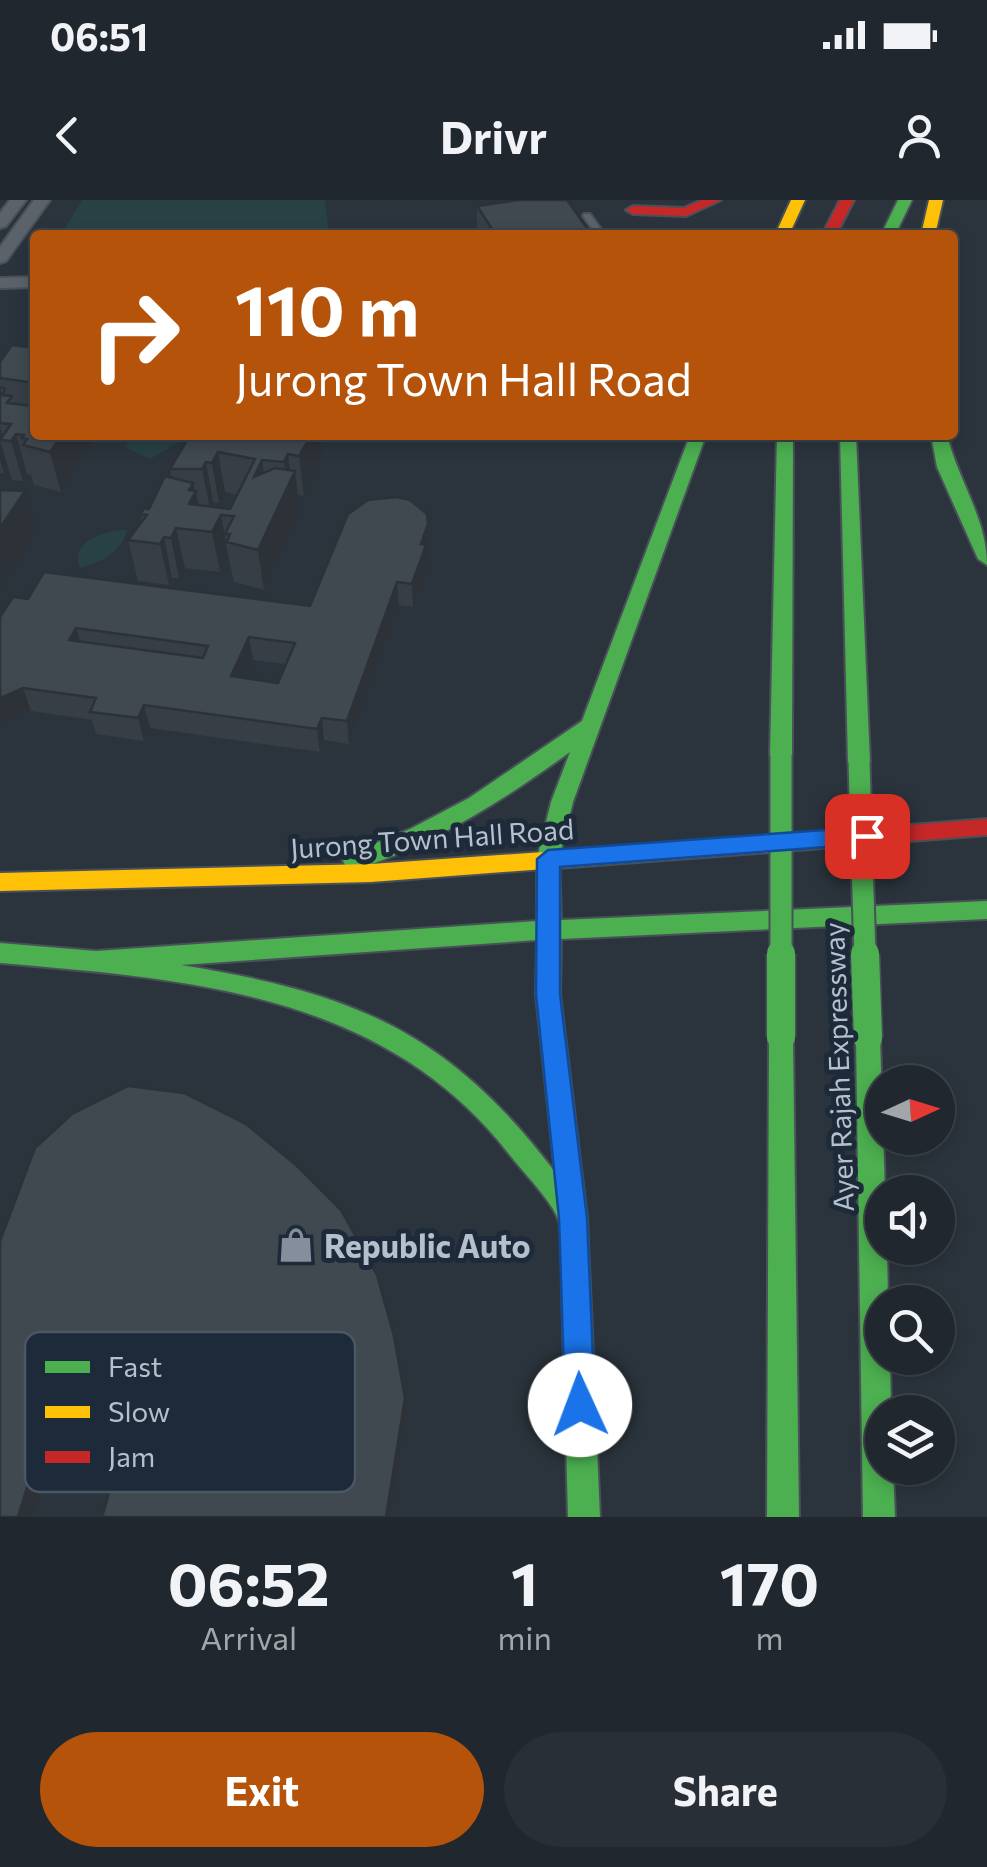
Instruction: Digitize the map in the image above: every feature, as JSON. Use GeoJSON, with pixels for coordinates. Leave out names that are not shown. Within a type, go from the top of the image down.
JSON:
{"type":"FeatureCollection","features":[{"type":"Feature","properties":{"kind":"main road"},"geometry":{"type":"LineString","coordinates":[[629,205],[681,213],[714,200]]}},
{"type":"Feature","properties":{"kind":"main road"},"geometry":{"type":"LineString","coordinates":[[832,230],[847,200]]}},
{"type":"Feature","properties":{"kind":"main road"},"geometry":{"type":"LineString","coordinates":[[890,230],[905,200]]}},
{"type":"Feature","properties":{"kind":"main road"},"geometry":{"type":"LineString","coordinates":[[929,230],[936,200]]}},
{"type":"Feature","properties":{"kind":"main road"},"geometry":{"type":"LineString","coordinates":[[629,205],[648,230]]}},
{"type":"Feature","properties":{"kind":"main road"},"geometry":{"type":"LineString","coordinates":[[584,1517],[573,1218],[548,994],[548,859],[562,802],[696,440]]}},
{"type":"Feature","properties":{"kind":"main road","name":"Ayer Rajah Expressway"},"geometry":{"type":"LineString","coordinates":[[783,1517],[784,440]]}},
{"type":"Feature","properties":{"kind":"main road","name":"Ayer Rajah Expressway"},"geometry":{"type":"LineString","coordinates":[[848,440],[880,1517]]}},
{"type":"Feature","properties":{"kind":"main road"},"geometry":{"type":"LineString","coordinates":[[939,440],[946,467],[987,559]]}},
{"type":"Feature","properties":{"kind":"main road"},"geometry":{"type":"LineString","coordinates":[[293,878],[358,860],[486,803],[525,779],[590,725]]}},
{"type":"Feature","properties":{"kind":"main road","name":"Jurong Town Hall Road"},"geometry":{"type":"LineString","coordinates":[[0,882],[128,884],[293,878],[987,827]]}},
{"type":"Feature","properties":{"kind":"main road"},"geometry":{"type":"LineString","coordinates":[[96,961],[550,930],[987,910]]}},
{"type":"Feature","properties":{"kind":"main road"},"geometry":{"type":"LineString","coordinates":[[0,953],[96,961],[307,999],[353,1015],[428,1056],[463,1087],[528,1159],[573,1218]]}},
{"type":"Feature","properties":{"kind":"street"},"geometry":{"type":"LineString","coordinates":[[0,223],[18,200]]}},
{"type":"Feature","properties":{"kind":"street"},"geometry":{"type":"LineString","coordinates":[[0,258],[42,200]]}},
{"type":"Feature","properties":{"kind":"street"},"geometry":{"type":"LineString","coordinates":[[0,270],[30,269]]}},
{"type":"Feature","properties":{"kind":"street"},"geometry":{"type":"LineString","coordinates":[[0,283],[30,282]]}},
{"type":"Feature","properties":{"kind":"lane"},"geometry":{"type":"LineString","coordinates":[[587,216],[597,230]]}},
{"type":"Feature","properties":{"kind":"lane"},"geometry":{"type":"LineString","coordinates":[[946,467],[950,440]]}},
{"type":"Feature","properties":{"kind":"green space"},"geometry":{"type":"Polygon","coordinates":[[[82,200],[325,200],[328,230],[64,230],[82,200]]]}},
{"type":"Feature","properties":{"kind":"green space"},"geometry":{"type":"Polygon","coordinates":[[[130,440],[182,440],[150,459],[124,447],[130,440]]]}},
{"type":"Feature","properties":{"kind":"green space"},"geometry":{"type":"Polygon","coordinates":[[[127,530],[110,555],[80,568],[78,559],[84,544],[109,532],[127,530]]]}},
{"type":"Feature","properties":{"kind":"building"},"geometry":{"type":"Polygon","coordinates":[[[519,200],[567,200],[588,230],[493,230],[477,206],[519,200]]]}},
{"type":"Feature","properties":{"kind":"building"},"geometry":{"type":"Polygon","coordinates":[[[12,345],[30,347],[30,382],[0,378],[0,362],[12,345]]]}},
{"type":"Feature","properties":{"kind":"building"},"geometry":{"type":"Polygon","coordinates":[[[0,387],[5,389],[1,395],[12,396],[7,403],[30,405],[30,440],[58,440],[50,452],[23,445],[27,439],[22,438],[24,435],[16,434],[11,441],[0,440],[11,424],[0,423],[0,387]]]}},
{"type":"Feature","properties":{"kind":"building"},"geometry":{"type":"Polygon","coordinates":[[[187,440],[308,440],[299,456],[288,454],[284,462],[262,460],[254,477],[275,468],[295,471],[258,550],[227,542],[230,534],[225,534],[234,516],[221,515],[212,532],[176,528],[171,538],[164,537],[160,544],[128,540],[147,515],[141,514],[144,508],[149,509],[165,476],[193,483],[189,490],[196,491],[189,504],[230,509],[255,459],[218,452],[212,463],[206,462],[202,469],[170,469],[187,440]]]}},
{"type":"Feature","properties":{"kind":"building"},"geometry":{"type":"Polygon","coordinates":[[[0,490],[25,491],[0,528],[0,490]]]}},
{"type":"Feature","properties":{"kind":"building"},"geometry":{"type":"Polygon","coordinates":[[[368,500],[410,500],[427,514],[428,524],[421,544],[426,545],[412,584],[397,582],[347,721],[322,718],[317,729],[144,705],[138,718],[90,712],[96,698],[23,688],[0,698],[0,617],[13,597],[28,599],[44,572],[310,606],[348,514],[368,500]],[[76,628],[69,640],[203,658],[208,646],[76,628]],[[249,637],[231,676],[278,683],[295,643],[249,637]]]}},
{"type":"Feature","properties":{"kind":"building"},"geometry":{"type":"Polygon","coordinates":[[[128,1086],[184,1093],[246,1124],[296,1165],[341,1210],[377,1275],[394,1336],[405,1398],[386,1517],[102,1517],[109,1492],[355,1492],[355,1332],[25,1332],[26,1492],[18,1517],[0,1517],[0,1241],[35,1148],[72,1114],[128,1086]]]}},
{"type":"Feature","properties":{"kind":"traffic: fast"},"geometry":{"type":"LineString","coordinates":[[890,230],[905,200]]}},
{"type":"Feature","properties":{"kind":"traffic: fast"},"geometry":{"type":"LineString","coordinates":[[549,930],[548,859],[562,802],[696,440]]}},
{"type":"Feature","properties":{"kind":"traffic: fast"},"geometry":{"type":"LineString","coordinates":[[781,755],[785,440]]}},
{"type":"Feature","properties":{"kind":"traffic: fast"},"geometry":{"type":"LineString","coordinates":[[848,440],[859,762]]}},
{"type":"Feature","properties":{"kind":"traffic: fast"},"geometry":{"type":"LineString","coordinates":[[940,440],[946,467],[987,559]]}},
{"type":"Feature","properties":{"kind":"traffic: fast"},"geometry":{"type":"LineString","coordinates":[[354,861],[418,835],[477,804],[589,726]]}},
{"type":"Feature","properties":{"kind":"traffic: fast"},"geometry":{"type":"LineString","coordinates":[[781,755],[781,1037]]}},
{"type":"Feature","properties":{"kind":"traffic: fast"},"geometry":{"type":"LineString","coordinates":[[859,762],[868,1038]]}},
{"type":"Feature","properties":{"kind":"traffic: fast"},"geometry":{"type":"LineString","coordinates":[[0,953],[96,961],[549,930],[987,910]]}},
{"type":"Feature","properties":{"kind":"traffic: fast"},"geometry":{"type":"LineString","coordinates":[[549,930],[548,994],[573,1218],[584,1517]]}},
{"type":"Feature","properties":{"kind":"traffic: fast"},"geometry":{"type":"LineString","coordinates":[[96,961],[280,994],[325,1007],[409,1045],[482,1104],[514,1139],[571,1215]]}},
{"type":"Feature","properties":{"kind":"traffic: fast"},"geometry":{"type":"LineString","coordinates":[[781,1037],[783,1517]]}},
{"type":"Feature","properties":{"kind":"traffic: fast"},"geometry":{"type":"LineString","coordinates":[[868,1038],[879,1517]]}},
{"type":"Feature","properties":{"kind":"traffic: slow"},"geometry":{"type":"LineString","coordinates":[[784,230],[798,200]]}},
{"type":"Feature","properties":{"kind":"traffic: slow"},"geometry":{"type":"LineString","coordinates":[[929,230],[936,200]]}},
{"type":"Feature","properties":{"kind":"traffic: slow"},"geometry":{"type":"LineString","coordinates":[[0,882],[371,873],[772,844]]}},
{"type":"Feature","properties":{"kind":"traffic: jam"},"geometry":{"type":"LineString","coordinates":[[633,210],[686,212],[714,200]]}},
{"type":"Feature","properties":{"kind":"traffic: jam"},"geometry":{"type":"LineString","coordinates":[[832,230],[847,200]]}},
{"type":"Feature","properties":{"kind":"traffic: jam"},"geometry":{"type":"LineString","coordinates":[[772,844],[987,827]]}},
{"type":"Feature","properties":{"kind":"place","name":"Republic Auto"},"geometry":{"type":"Point","coordinates":[296,1245]}},
{"type":"Feature","properties":{"kind":"route"},"geometry":{"type":"LineString","coordinates":[[580,1405],[573,1218],[548,994],[548,859],[867,836]]}}]}
